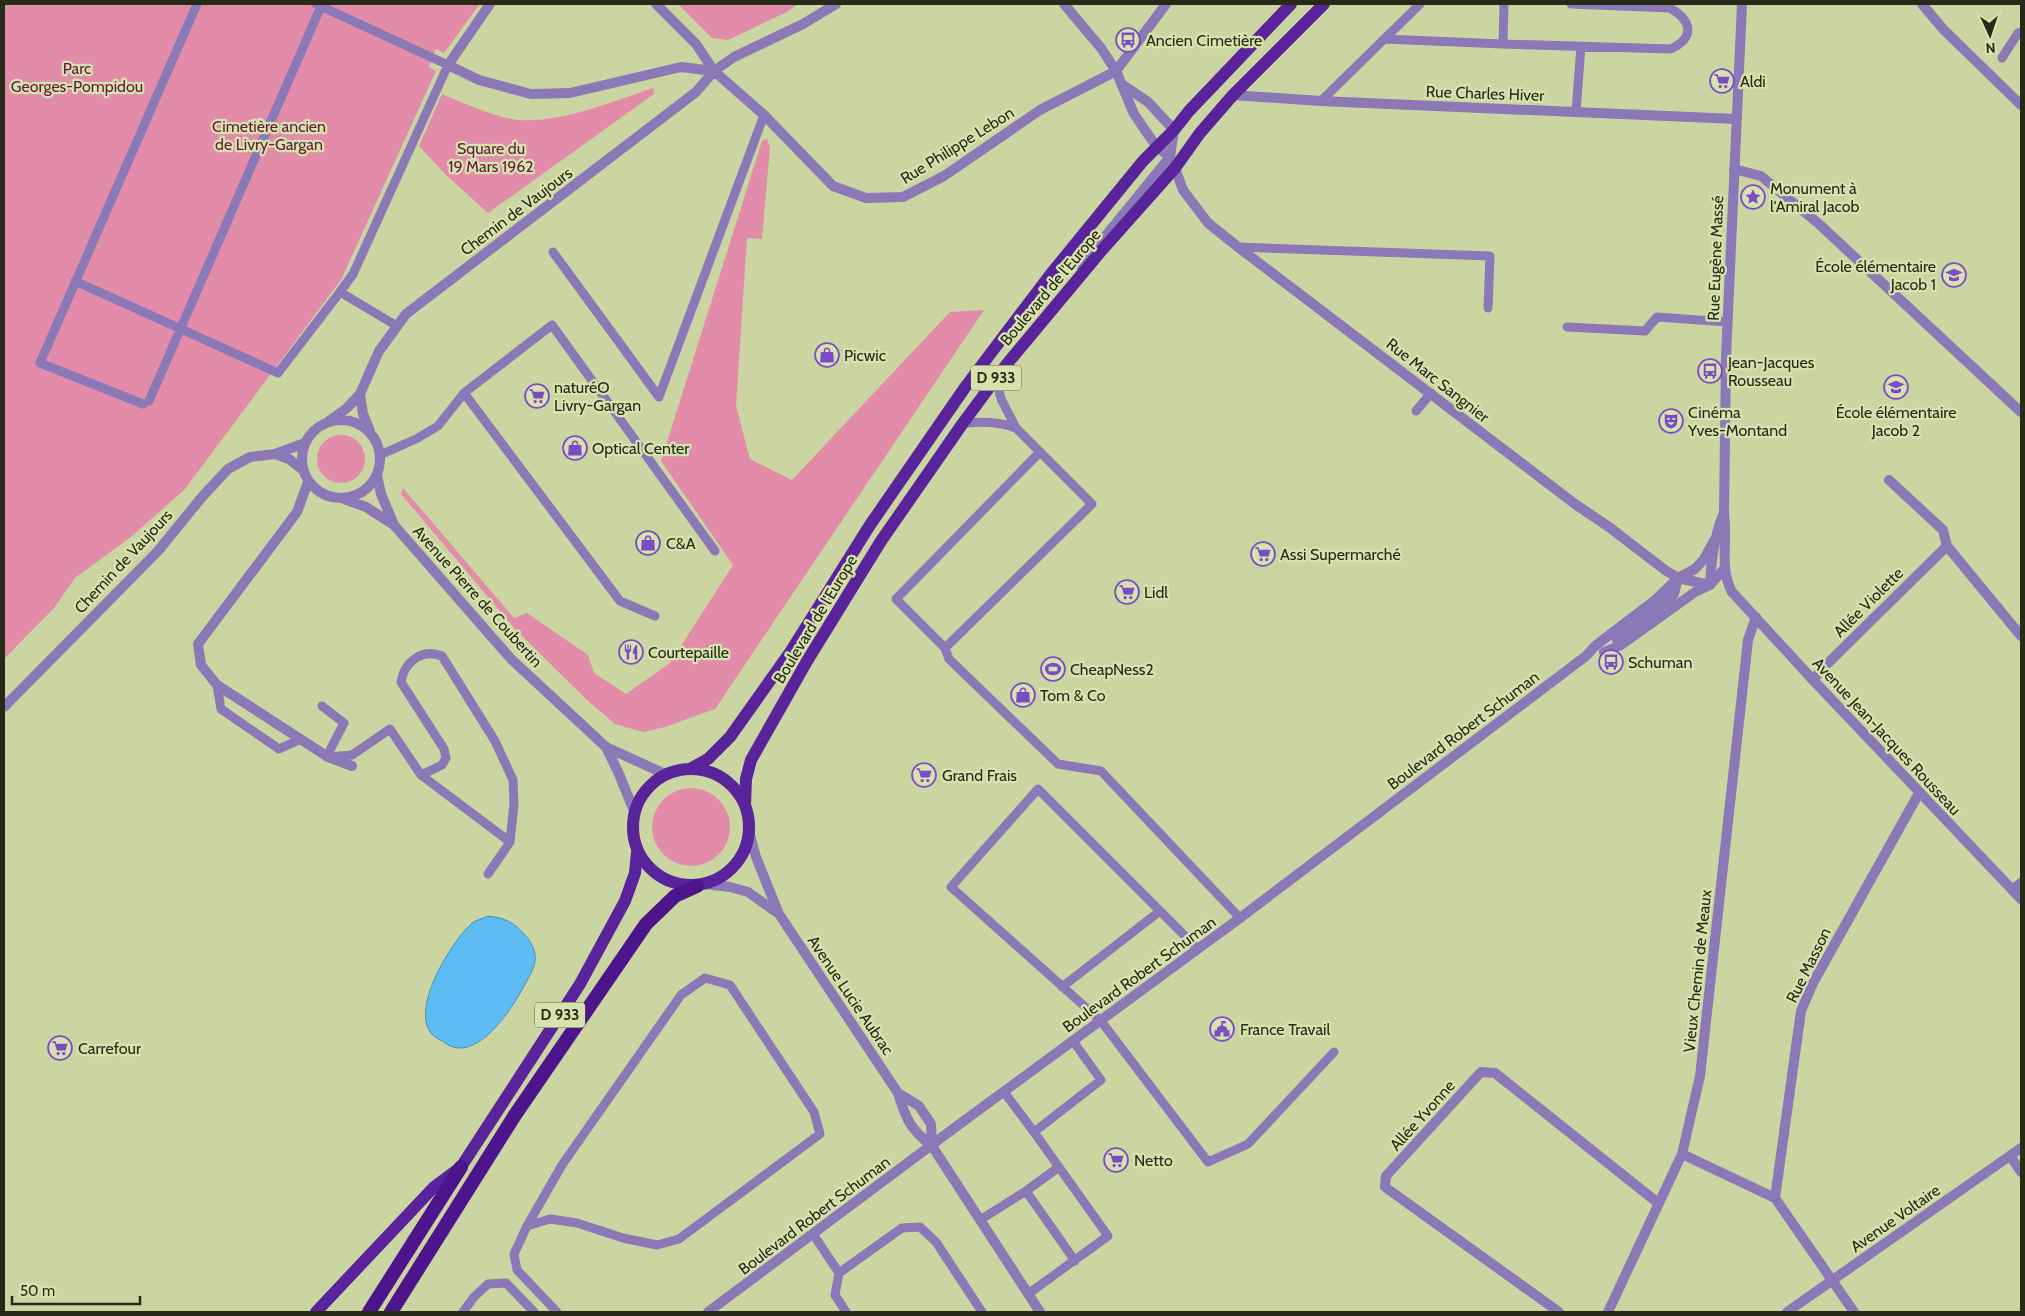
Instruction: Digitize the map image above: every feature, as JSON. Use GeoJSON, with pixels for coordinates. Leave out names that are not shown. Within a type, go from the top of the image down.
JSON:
{"type":"FeatureCollection","features":[{"type":"Feature","properties":{"kind":"highway","name":"D 933"},"geometry":{"type":"LineString","coordinates":[[391,1312],[515,1115],[646,924],[675,896],[701,885]]}},
{"type":"Feature","properties":{"kind":"highway","name":"D 933"},"geometry":{"type":"LineString","coordinates":[[369,1312],[461,1167]]}},
{"type":"Feature","properties":{"kind":"main road","name":"Boulevard de l'Europe"},"geometry":{"type":"LineString","coordinates":[[690,769],[708,759],[730,737],[791,651],[870,525],[966,386],[1050,275],[1156,146],[1174,130],[1189,111],[1291,4]]}},
{"type":"Feature","properties":{"kind":"main road","name":"Boulevard de l'Europe"},"geometry":{"type":"LineString","coordinates":[[745,804],[746,780],[751,760],[807,661],[882,541],[963,423],[1042,320],[1172,162],[1183,156],[1233,95],[1324,4]]}},
{"type":"Feature","properties":{"kind":"main road"},"geometry":{"type":"LineString","coordinates":[[690,769],[707,771],[723,778],[736,790],[745,804],[749,817],[749,831],[745,849],[736,865],[722,877],[701,885],[679,885],[662,878],[647,867],[637,852],[632,832],[634,812],[641,796],[652,784],[666,774],[690,769]]}},
{"type":"Feature","properties":{"kind":"main road","name":"D 933"},"geometry":{"type":"LineString","coordinates":[[461,1167],[580,984],[625,901],[635,873],[637,852]]}},
{"type":"Feature","properties":{"kind":"main road"},"geometry":{"type":"LineString","coordinates":[[316,1312],[434,1187],[461,1167]]}},
{"type":"Feature","properties":{"kind":"street"},"geometry":{"type":"LineString","coordinates":[[490,4],[448,65],[479,80],[531,94],[570,93],[682,67],[714,71]]}},
{"type":"Feature","properties":{"kind":"street","name":"Rue Philippe Lebon"},"geometry":{"type":"LineString","coordinates":[[656,4],[696,44],[714,71],[764,115],[833,186],[866,198],[903,198],[944,176],[1040,110],[1116,71]]}},
{"type":"Feature","properties":{"kind":"street","name":"Chemin de Vaujours"},"geometry":{"type":"LineString","coordinates":[[329,421],[347,408],[360,394],[379,351],[406,314],[696,92],[714,71],[734,56],[803,24],[836,4]]}},
{"type":"Feature","properties":{"kind":"street"},"geometry":{"type":"LineString","coordinates":[[1064,4],[1101,48],[1116,71],[1134,114],[1156,146],[1172,162]]}},
{"type":"Feature","properties":{"kind":"street"},"geometry":{"type":"LineString","coordinates":[[1116,71],[1166,4]]}},
{"type":"Feature","properties":{"kind":"street","name":"Rue Eugène Massé"},"geometry":{"type":"LineString","coordinates":[[1724,569],[1728,322],[1742,4]]}},
{"type":"Feature","properties":{"kind":"street"},"geometry":{"type":"LineString","coordinates":[[1922,4],[1943,29],[2021,105]]}},
{"type":"Feature","properties":{"kind":"street"},"geometry":{"type":"LineString","coordinates":[[1123,85],[1148,102],[1174,130],[1172,162]]}},
{"type":"Feature","properties":{"kind":"street","name":"Rue Charles Hiver"},"geometry":{"type":"LineString","coordinates":[[1233,95],[1321,101],[1736,119]]}},
{"type":"Feature","properties":{"kind":"street","name":"Rue Marc Sangnier"},"geometry":{"type":"LineString","coordinates":[[1172,162],[1183,190],[1208,223],[1238,247],[1575,504],[1609,527],[1665,570],[1678,578],[1710,585]]}},
{"type":"Feature","properties":{"kind":"street"},"geometry":{"type":"LineString","coordinates":[[1734,169],[1761,176],[1819,224],[2021,412]]}},
{"type":"Feature","properties":{"kind":"street"},"geometry":{"type":"LineString","coordinates":[[360,394],[363,414],[378,447],[380,455],[377,475],[370,487],[358,495],[344,499],[330,498],[318,492],[308,482],[302,469],[301,456],[304,443],[315,430],[329,421],[341,420],[353,422],[363,427],[372,435]]}},
{"type":"Feature","properties":{"kind":"street","name":"Chemin de Vaujours"},"geometry":{"type":"LineString","coordinates":[[4,708],[158,551],[202,497],[228,469],[250,457],[274,454],[304,443]]}},
{"type":"Feature","properties":{"kind":"street"},"geometry":{"type":"LineString","coordinates":[[274,454],[289,459],[302,469]]}},
{"type":"Feature","properties":{"kind":"street","name":"Avenue Pierre de Coubertin"},"geometry":{"type":"LineString","coordinates":[[377,475],[380,494],[394,524],[511,659],[606,747],[666,774]]}},
{"type":"Feature","properties":{"kind":"street"},"geometry":{"type":"LineString","coordinates":[[1889,480],[1943,530],[1947,546],[2021,636]]}},
{"type":"Feature","properties":{"kind":"street"},"geometry":{"type":"LineString","coordinates":[[308,482],[297,512],[198,644],[202,665],[217,685],[327,756],[352,766]]}},
{"type":"Feature","properties":{"kind":"street","name":"Avenue Pierre de Coubertin"},"geometry":{"type":"LineString","coordinates":[[344,499],[366,507],[394,524]]}},
{"type":"Feature","properties":{"kind":"street","name":"Rue Eugène Massé"},"geometry":{"type":"LineString","coordinates":[[1710,585],[1716,539],[1724,514]]}},
{"type":"Feature","properties":{"kind":"street","name":"Rue Eugène Massé"},"geometry":{"type":"LineString","coordinates":[[1678,578],[1695,569],[1704,559],[1716,539]]}},
{"type":"Feature","properties":{"kind":"street","name":"Allée Violette"},"geometry":{"type":"LineString","coordinates":[[1813,680],[1947,546]]}},
{"type":"Feature","properties":{"kind":"street"},"geometry":{"type":"LineString","coordinates":[[1710,585],[1724,569]]}},
{"type":"Feature","properties":{"kind":"street","name":"Avenue Jean-Jacques Rousseau"},"geometry":{"type":"LineString","coordinates":[[1724,569],[1726,580],[1732,592],[1919,793],[2021,899]]}},
{"type":"Feature","properties":{"kind":"street","name":"Boulevard Robert Schuman"},"geometry":{"type":"LineString","coordinates":[[1604,652],[1660,608],[1674,594],[1678,578]]}},
{"type":"Feature","properties":{"kind":"street","name":"Boulevard Robert Schuman"},"geometry":{"type":"LineString","coordinates":[[708,1312],[1240,918],[1586,656],[1595,646],[1654,601],[1678,578]]}},
{"type":"Feature","properties":{"kind":"street","name":"Boulevard Robert Schuman"},"geometry":{"type":"LineString","coordinates":[[1586,656],[1604,652],[1621,645],[1695,592],[1710,585]]}},
{"type":"Feature","properties":{"kind":"street","name":"Avenue Jean-Jacques Rousseau"},"geometry":{"type":"LineString","coordinates":[[1710,585],[1732,592]]}},
{"type":"Feature","properties":{"kind":"street","name":"Vieux Chemin de Meaux"},"geometry":{"type":"LineString","coordinates":[[1608,1312],[1682,1154],[1700,1076],[1748,640],[1756,617]]}},
{"type":"Feature","properties":{"kind":"street","name":"Avenue Pierre de Coubertin"},"geometry":{"type":"LineString","coordinates":[[606,747],[634,812]]}},
{"type":"Feature","properties":{"kind":"street","name":"Rue Masson"},"geometry":{"type":"LineString","coordinates":[[1775,1198],[1801,1011],[1813,983],[1919,793]]}},
{"type":"Feature","properties":{"kind":"street","name":"Avenue Lucie Aubrac"},"geometry":{"type":"LineString","coordinates":[[749,831],[756,857],[778,914],[898,1094],[905,1116],[916,1134],[932,1146],[1040,1312]]}},
{"type":"Feature","properties":{"kind":"street"},"geometry":{"type":"LineString","coordinates":[[2012,890],[2021,883]]}},
{"type":"Feature","properties":{"kind":"street","name":"Avenue Lucie Aubrac"},"geometry":{"type":"LineString","coordinates":[[701,885],[730,887],[748,892],[778,914]]}},
{"type":"Feature","properties":{"kind":"street","name":"Allée Yvonne"},"geometry":{"type":"LineString","coordinates":[[1559,1312],[1385,1187],[1386,1176],[1481,1072],[1495,1073],[1658,1202]]}},
{"type":"Feature","properties":{"kind":"street","name":"Avenue Lucie Aubrac"},"geometry":{"type":"LineString","coordinates":[[898,1094],[919,1106],[931,1124],[932,1146]]}},
{"type":"Feature","properties":{"kind":"street","name":"Avenue Voltaire"},"geometry":{"type":"LineString","coordinates":[[1787,1312],[2021,1148]]}},
{"type":"Feature","properties":{"kind":"street"},"geometry":{"type":"LineString","coordinates":[[1682,1154],[1775,1198],[1854,1312]]}},
{"type":"Feature","properties":{"kind":"street"},"geometry":{"type":"LineString","coordinates":[[2010,1156],[2021,1172]]}},
{"type":"Feature","properties":{"kind":"lane"},"geometry":{"type":"LineString","coordinates":[[75,282],[181,329],[278,374],[353,274],[448,65],[319,4],[181,329],[146,403],[40,363],[75,282],[197,4]]}},
{"type":"Feature","properties":{"kind":"lane"},"geometry":{"type":"LineString","coordinates":[[1321,101],[1420,4]]}},
{"type":"Feature","properties":{"kind":"lane"},"geometry":{"type":"LineString","coordinates":[[1503,44],[1504,4]]}},
{"type":"Feature","properties":{"kind":"lane"},"geometry":{"type":"LineString","coordinates":[[1384,39],[1672,49],[1681,44],[1688,35],[1687,24],[1681,14],[1670,8],[1571,4]]}},
{"type":"Feature","properties":{"kind":"lane"},"geometry":{"type":"LineString","coordinates":[[2002,58],[2018,33],[2021,32]]}},
{"type":"Feature","properties":{"kind":"lane"},"geometry":{"type":"LineString","coordinates":[[1576,112],[1581,46]]}},
{"type":"Feature","properties":{"kind":"lane"},"geometry":{"type":"LineString","coordinates":[[553,252],[659,397],[764,115]]}},
{"type":"Feature","properties":{"kind":"lane"},"geometry":{"type":"LineString","coordinates":[[1238,247],[1490,256],[1488,308]]}},
{"type":"Feature","properties":{"kind":"lane"},"geometry":{"type":"LineString","coordinates":[[340,292],[398,326]]}},
{"type":"Feature","properties":{"kind":"lane"},"geometry":{"type":"LineString","coordinates":[[1567,327],[1645,331],[1657,317],[1728,322]]}},
{"type":"Feature","properties":{"kind":"lane"},"geometry":{"type":"LineString","coordinates":[[380,455],[416,439],[438,426],[464,393],[552,325],[715,551]]}},
{"type":"Feature","properties":{"kind":"lane"},"geometry":{"type":"LineString","coordinates":[[945,648],[1092,504],[1016,428],[1000,399],[996,378]]}},
{"type":"Feature","properties":{"kind":"lane"},"geometry":{"type":"LineString","coordinates":[[464,393],[620,601],[655,616]]}},
{"type":"Feature","properties":{"kind":"lane"},"geometry":{"type":"LineString","coordinates":[[1416,411],[1431,393]]}},
{"type":"Feature","properties":{"kind":"lane"},"geometry":{"type":"LineString","coordinates":[[963,423],[990,421],[1016,428]]}},
{"type":"Feature","properties":{"kind":"lane"},"geometry":{"type":"LineString","coordinates":[[1039,453],[896,599],[945,648],[950,659],[1058,764],[1101,771],[1240,918]]}},
{"type":"Feature","properties":{"kind":"lane"},"geometry":{"type":"LineString","coordinates":[[421,775],[442,764],[446,758],[444,749],[401,682],[403,671],[410,662],[423,654],[434,652],[442,656],[495,741],[512,780],[514,804],[510,842],[488,874]]}},
{"type":"Feature","properties":{"kind":"lane"},"geometry":{"type":"LineString","coordinates":[[217,685],[220,709],[280,749],[301,739]]}},
{"type":"Feature","properties":{"kind":"lane"},"geometry":{"type":"LineString","coordinates":[[322,706],[344,723],[327,756],[352,755],[390,729],[421,775],[510,842]]}},
{"type":"Feature","properties":{"kind":"lane"},"geometry":{"type":"LineString","coordinates":[[1198,949],[1038,789],[951,887],[1101,1021],[1208,1162],[1248,1144],[1334,1052]]}},
{"type":"Feature","properties":{"kind":"lane"},"geometry":{"type":"LineString","coordinates":[[1062,987],[1160,911]]}},
{"type":"Feature","properties":{"kind":"lane"},"geometry":{"type":"LineString","coordinates":[[527,1226],[550,1219],[577,1224],[623,1238],[657,1245],[679,1239],[820,1134],[814,1112],[730,985],[705,978],[681,995],[562,1165],[527,1226],[514,1254],[517,1270],[557,1312]]}},
{"type":"Feature","properties":{"kind":"lane"},"geometry":{"type":"LineString","coordinates":[[1034,1132],[1101,1080],[1073,1041]]}},
{"type":"Feature","properties":{"kind":"lane"},"geometry":{"type":"LineString","coordinates":[[1004,1092],[1108,1236],[1028,1294]]}},
{"type":"Feature","properties":{"kind":"lane"},"geometry":{"type":"LineString","coordinates":[[980,1220],[1026,1191],[1059,1167]]}},
{"type":"Feature","properties":{"kind":"lane"},"geometry":{"type":"LineString","coordinates":[[1026,1191],[1075,1261]]}},
{"type":"Feature","properties":{"kind":"lane"},"geometry":{"type":"LineString","coordinates":[[846,1312],[835,1295],[839,1273],[902,1228],[920,1227],[936,1242],[982,1312]]}},
{"type":"Feature","properties":{"kind":"lane"},"geometry":{"type":"LineString","coordinates":[[812,1234],[839,1273]]}},
{"type":"Feature","properties":{"kind":"lane"},"geometry":{"type":"LineString","coordinates":[[463,1312],[474,1297],[488,1284],[506,1283],[534,1312]]}},
{"type":"Feature","properties":{"kind":"green space","name":"Cimetière ancien de Livry-Gargan"},"geometry":{"type":"Polygon","coordinates":[[[4,4],[480,4],[444,53],[436,49],[429,67],[436,71],[341,280],[185,489],[132,536],[75,578],[54,608],[4,659],[4,4]]]}},
{"type":"Feature","properties":{"kind":"green space"},"geometry":{"type":"Polygon","coordinates":[[[678,4],[798,4],[787,12],[728,40],[712,38],[678,4]]]}},
{"type":"Feature","properties":{"kind":"green space","name":"Square du 19 Mars 1962"},"geometry":{"type":"Polygon","coordinates":[[[653,88],[654,94],[488,213],[446,175],[419,146],[442,94],[480,110],[510,119],[535,120],[570,115],[653,88]]]}},
{"type":"Feature","properties":{"kind":"green space"},"geometry":{"type":"Polygon","coordinates":[[[767,139],[770,147],[762,239],[747,238],[736,406],[750,459],[792,480],[950,312],[984,310],[715,709],[665,727],[643,732],[615,724],[587,700],[515,629],[401,494],[403,488],[514,618],[527,613],[588,655],[594,673],[626,694],[670,663],[733,565],[661,461],[762,141],[767,139]]]}},
{"type":"Feature","properties":{"kind":"green space"},"geometry":{"type":"Polygon","coordinates":[[[341,435],[350,437],[358,442],[363,450],[365,459],[363,468],[358,476],[350,481],[341,483],[332,481],[324,476],[319,468],[317,459],[319,450],[324,442],[332,437],[341,435]]]}},
{"type":"Feature","properties":{"kind":"green space"},"geometry":{"type":"Polygon","coordinates":[[[691,788],[706,791],[718,800],[727,812],[730,827],[727,842],[718,854],[706,863],[691,866],[676,863],[664,854],[655,842],[652,827],[655,812],[664,800],[676,791],[691,788]]]}},
{"type":"Feature","properties":{"kind":"water"},"geometry":{"type":"Polygon","coordinates":[[[488,916],[508,921],[523,933],[534,949],[534,967],[511,1008],[492,1031],[469,1047],[457,1048],[445,1043],[430,1032],[426,1020],[426,1006],[436,975],[444,959],[471,924],[488,916]]]}},
{"type":"Feature","properties":{"kind":"place","name":"Ancien Cimetière"},"geometry":{"type":"Point","coordinates":[1128,40]}},
{"type":"Feature","properties":{"kind":"place","name":"Aldi"},"geometry":{"type":"Point","coordinates":[1722,81]}},
{"type":"Feature","properties":{"kind":"place","name":"Monument à l'Amiral Jacob"},"geometry":{"type":"Point","coordinates":[1753,197]}},
{"type":"Feature","properties":{"kind":"place","name":"École élémentaire Jacob 1"},"geometry":{"type":"Point","coordinates":[1954,275]}},
{"type":"Feature","properties":{"kind":"place","name":"Picwic"},"geometry":{"type":"Point","coordinates":[827,355]}},
{"type":"Feature","properties":{"kind":"place","name":"Jean-Jacques Rousseau"},"geometry":{"type":"Point","coordinates":[1710,371]}},
{"type":"Feature","properties":{"kind":"place","name":"École élémentaire Jacob 2"},"geometry":{"type":"Point","coordinates":[1896,387]}},
{"type":"Feature","properties":{"kind":"place","name":"naturéO Livry-Gargan"},"geometry":{"type":"Point","coordinates":[537,396]}},
{"type":"Feature","properties":{"kind":"place","name":"Cinéma Yves-Montand"},"geometry":{"type":"Point","coordinates":[1671,421]}},
{"type":"Feature","properties":{"kind":"place","name":"Optical Center"},"geometry":{"type":"Point","coordinates":[575,448]}},
{"type":"Feature","properties":{"kind":"place","name":"C&A"},"geometry":{"type":"Point","coordinates":[648,543]}},
{"type":"Feature","properties":{"kind":"place","name":"Assi Supermarché"},"geometry":{"type":"Point","coordinates":[1263,554]}},
{"type":"Feature","properties":{"kind":"place","name":"Lidl"},"geometry":{"type":"Point","coordinates":[1127,592]}},
{"type":"Feature","properties":{"kind":"place","name":"Courtepaille"},"geometry":{"type":"Point","coordinates":[631,652]}},
{"type":"Feature","properties":{"kind":"place","name":"Schuman"},"geometry":{"type":"Point","coordinates":[1611,662]}},
{"type":"Feature","properties":{"kind":"place","name":"CheapNess2"},"geometry":{"type":"Point","coordinates":[1053,669]}},
{"type":"Feature","properties":{"kind":"place","name":"Tom & Co"},"geometry":{"type":"Point","coordinates":[1023,695]}},
{"type":"Feature","properties":{"kind":"place","name":"Grand Frais"},"geometry":{"type":"Point","coordinates":[924,775]}},
{"type":"Feature","properties":{"kind":"place","name":"France Travail"},"geometry":{"type":"Point","coordinates":[1222,1029]}},
{"type":"Feature","properties":{"kind":"place","name":"Carrefour"},"geometry":{"type":"Point","coordinates":[60,1048]}},
{"type":"Feature","properties":{"kind":"place","name":"Netto"},"geometry":{"type":"Point","coordinates":[1116,1160]}},
{"type":"Feature","properties":{"kind":"park label","name":"Parc Georges-Pompidou"},"geometry":{"type":"Point","coordinates":[77,77]}}]}
